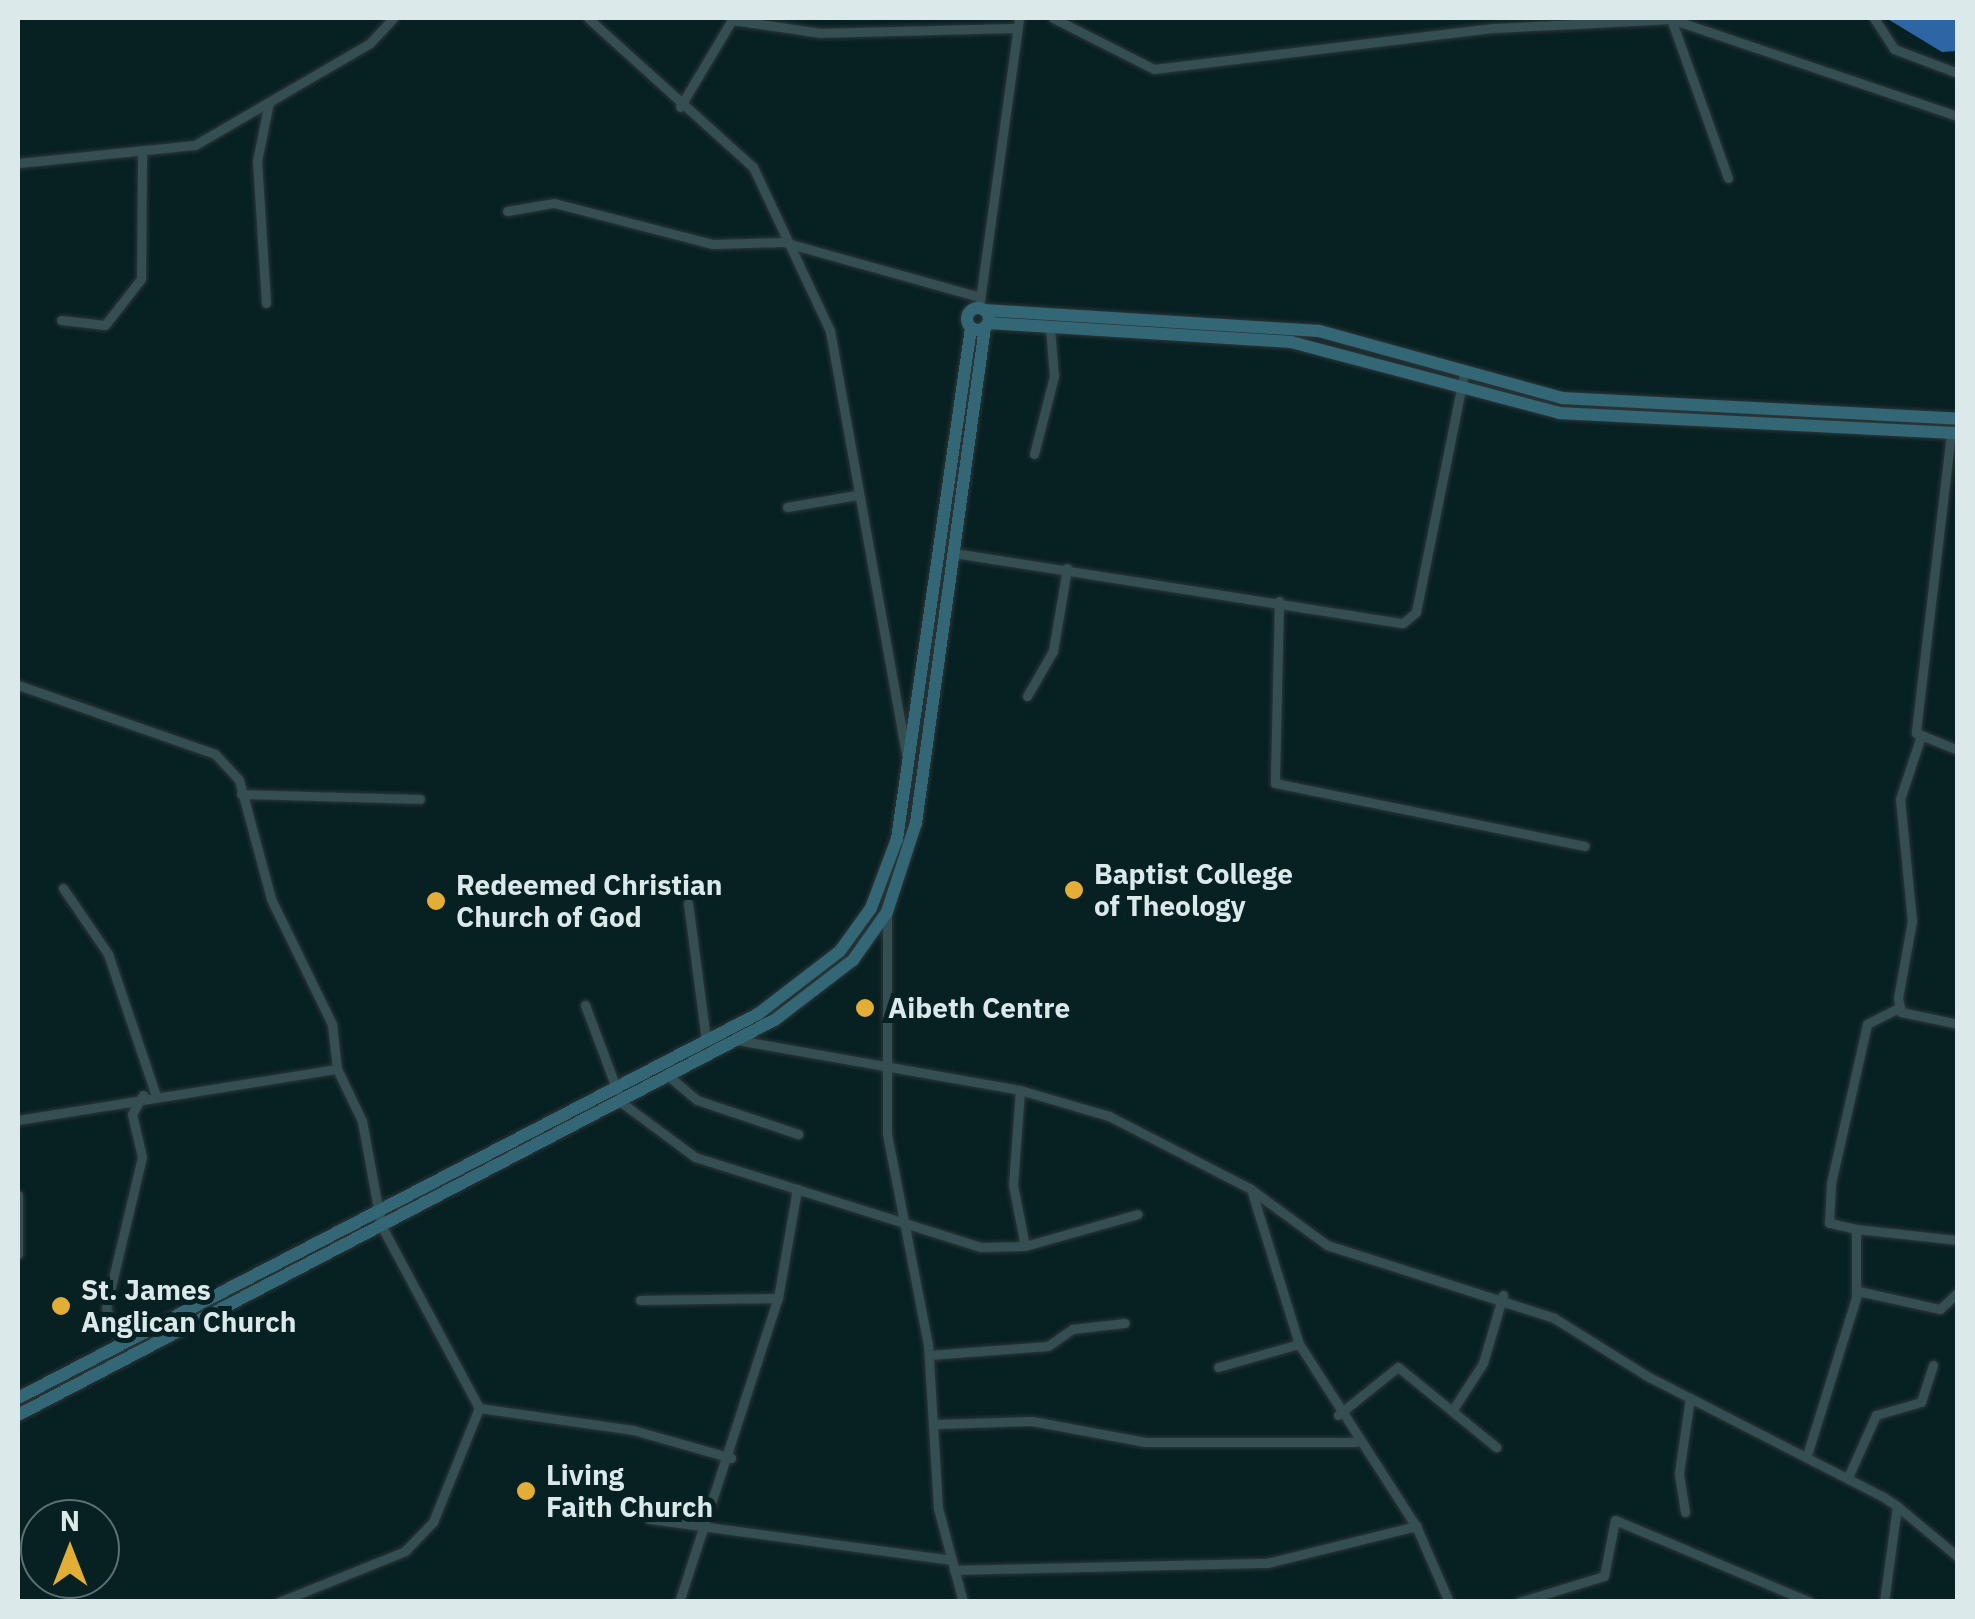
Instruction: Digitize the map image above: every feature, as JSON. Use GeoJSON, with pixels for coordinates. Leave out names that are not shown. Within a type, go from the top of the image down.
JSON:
{"type":"FeatureCollection","features":[{"type":"Feature","properties":{"kind":"main road"},"geometry":{"type":"LineString","coordinates":[[981,315],[1050,328],[1291,342],[1559,413],[1955,428]]}},
{"type":"Feature","properties":{"kind":"main road"},"geometry":{"type":"LineString","coordinates":[[981,315],[1318,331],[1562,398],[1955,428]]}},
{"type":"Feature","properties":{"kind":"main road"},"geometry":{"type":"LineString","coordinates":[[663,1071],[737,1040],[836,978],[887,912],[916,823],[954,553],[981,315]]}},
{"type":"Feature","properties":{"kind":"main road"},"geometry":{"type":"LineString","coordinates":[[18,1415],[620,1096],[706,1039],[804,984],[855,934],[892,858],[981,315]]}},
{"type":"Feature","properties":{"kind":"main road"},"geometry":{"type":"LineString","coordinates":[[18,1398],[380,1209],[620,1096]]}},
{"type":"Feature","properties":{"kind":"street"},"geometry":{"type":"LineString","coordinates":[[18,163],[142,156],[195,145],[370,44],[393,18]]}},
{"type":"Feature","properties":{"kind":"street"},"geometry":{"type":"LineString","coordinates":[[588,18],[680,107],[753,167],[783,242],[836,347],[857,496],[908,760]]}},
{"type":"Feature","properties":{"kind":"street"},"geometry":{"type":"LineString","coordinates":[[1053,18],[1154,69],[1495,28],[1671,20],[1958,116]]}},
{"type":"Feature","properties":{"kind":"street"},"geometry":{"type":"LineString","coordinates":[[1874,18],[1894,49],[1958,73]]}},
{"type":"Feature","properties":{"kind":"street"},"geometry":{"type":"LineString","coordinates":[[507,211],[554,203],[714,244],[783,242],[981,315],[1018,23],[821,34],[732,19],[680,107]]}},
{"type":"Feature","properties":{"kind":"street"},"geometry":{"type":"LineString","coordinates":[[1671,20],[1728,178]]}},
{"type":"Feature","properties":{"kind":"street"},"geometry":{"type":"LineString","coordinates":[[266,302],[257,161],[268,102]]}},
{"type":"Feature","properties":{"kind":"street"},"geometry":{"type":"LineString","coordinates":[[61,320],[105,325],[141,279],[142,156]]}},
{"type":"Feature","properties":{"kind":"street"},"geometry":{"type":"LineString","coordinates":[[1034,454],[1054,376],[1050,328]]}},
{"type":"Feature","properties":{"kind":"street"},"geometry":{"type":"LineString","coordinates":[[954,553],[1412,619],[1464,373]]}},
{"type":"Feature","properties":{"kind":"street"},"geometry":{"type":"LineString","coordinates":[[1900,1008],[1912,921],[1900,799],[1920,739],[1955,428]]}},
{"type":"Feature","properties":{"kind":"street"},"geometry":{"type":"LineString","coordinates":[[787,507],[857,496]]}},
{"type":"Feature","properties":{"kind":"street"},"geometry":{"type":"LineString","coordinates":[[1027,696],[1054,650],[1067,568]]}},
{"type":"Feature","properties":{"kind":"street"},"geometry":{"type":"LineString","coordinates":[[1279,601],[1275,783],[1584,846]]}},
{"type":"Feature","properties":{"kind":"street"},"geometry":{"type":"LineString","coordinates":[[18,686],[215,754],[240,794],[272,899],[332,1024],[337,1069],[362,1121],[381,1225],[479,1408]]}},
{"type":"Feature","properties":{"kind":"street"},"geometry":{"type":"LineString","coordinates":[[1920,739],[1958,750]]}},
{"type":"Feature","properties":{"kind":"street"},"geometry":{"type":"LineString","coordinates":[[240,794],[420,798]]}},
{"type":"Feature","properties":{"kind":"street"},"geometry":{"type":"LineString","coordinates":[[62,888],[108,954],[156,1093]]}},
{"type":"Feature","properties":{"kind":"street"},"geometry":{"type":"LineString","coordinates":[[688,904],[706,1039]]}},
{"type":"Feature","properties":{"kind":"street"},"geometry":{"type":"LineString","coordinates":[[887,912],[885,1067],[903,1227],[929,1355],[937,1424],[938,1508],[962,1602]]}},
{"type":"Feature","properties":{"kind":"street"},"geometry":{"type":"LineString","coordinates":[[585,1006],[620,1096],[695,1157],[903,1227],[980,1247],[1025,1246],[1138,1214]]}},
{"type":"Feature","properties":{"kind":"street"},"geometry":{"type":"LineString","coordinates":[[1958,1024],[1900,1008],[1868,1024],[1830,1184],[1830,1223],[1958,1240]]}},
{"type":"Feature","properties":{"kind":"street"},"geometry":{"type":"LineString","coordinates":[[737,1040],[1020,1090],[1109,1116],[1250,1189],[1327,1245],[1503,1295],[1690,1398],[1808,1452],[1897,1506],[1958,1557]]}},
{"type":"Feature","properties":{"kind":"street"},"geometry":{"type":"LineString","coordinates":[[18,1120],[143,1095],[337,1069]]}},
{"type":"Feature","properties":{"kind":"street"},"geometry":{"type":"LineString","coordinates":[[663,1071],[697,1100],[798,1134]]}},
{"type":"Feature","properties":{"kind":"street"},"geometry":{"type":"LineString","coordinates":[[1020,1090],[1013,1185],[1025,1246]]}},
{"type":"Feature","properties":{"kind":"street"},"geometry":{"type":"LineString","coordinates":[[124,1342],[106,1308],[142,1157],[132,1114],[143,1095]]}},
{"type":"Feature","properties":{"kind":"street"},"geometry":{"type":"LineString","coordinates":[[1250,1189],[1300,1344],[1338,1414],[1416,1526],[1449,1602]]}},
{"type":"Feature","properties":{"kind":"street"},"geometry":{"type":"LineString","coordinates":[[679,1602],[730,1458],[778,1298],[797,1190]]}},
{"type":"Feature","properties":{"kind":"street"},"geometry":{"type":"LineString","coordinates":[[18,1195],[18,1254]]}},
{"type":"Feature","properties":{"kind":"street"},"geometry":{"type":"LineString","coordinates":[[1808,1452],[1856,1296],[1856,1228]]}},
{"type":"Feature","properties":{"kind":"street"},"geometry":{"type":"LineString","coordinates":[[1856,1296],[1864,1289],[1940,1309],[1958,1292]]}},
{"type":"Feature","properties":{"kind":"street"},"geometry":{"type":"LineString","coordinates":[[1452,1412],[1483,1363],[1503,1295]]}},
{"type":"Feature","properties":{"kind":"street"},"geometry":{"type":"LineString","coordinates":[[640,1300],[778,1298]]}},
{"type":"Feature","properties":{"kind":"street"},"geometry":{"type":"LineString","coordinates":[[929,1355],[1048,1346],[1072,1329],[1124,1323]]}},
{"type":"Feature","properties":{"kind":"street"},"geometry":{"type":"LineString","coordinates":[[1218,1367],[1300,1344]]}},
{"type":"Feature","properties":{"kind":"street"},"geometry":{"type":"LineString","coordinates":[[1849,1475],[1876,1415],[1921,1402],[1933,1365]]}},
{"type":"Feature","properties":{"kind":"street"},"geometry":{"type":"LineString","coordinates":[[1338,1414],[1398,1367],[1496,1448]]}},
{"type":"Feature","properties":{"kind":"street"},"geometry":{"type":"LineString","coordinates":[[1685,1512],[1679,1473],[1690,1398]]}},
{"type":"Feature","properties":{"kind":"street"},"geometry":{"type":"LineString","coordinates":[[479,1408],[633,1430],[730,1458]]}},
{"type":"Feature","properties":{"kind":"street"},"geometry":{"type":"LineString","coordinates":[[279,1602],[404,1551],[433,1522],[479,1408]]}},
{"type":"Feature","properties":{"kind":"street"},"geometry":{"type":"LineString","coordinates":[[937,1424],[1032,1421],[1149,1442],[1356,1442]]}},
{"type":"Feature","properties":{"kind":"street"},"geometry":{"type":"LineString","coordinates":[[1884,1602],[1897,1506]]}},
{"type":"Feature","properties":{"kind":"street"},"geometry":{"type":"LineString","coordinates":[[649,1518],[952,1565],[1267,1563],[1416,1526]]}},
{"type":"Feature","properties":{"kind":"street"},"geometry":{"type":"LineString","coordinates":[[1519,1602],[1552,1588],[1604,1576],[1615,1520],[1810,1602]]}},
{"type":"Feature","properties":{"kind":"street"},"geometry":{"type":"LineString","coordinates":[[1552,1588],[1553,1602]]}},
{"type":"Feature","properties":{"kind":"water"},"geometry":{"type":"Polygon","coordinates":[[[1886,18],[1957,18],[1957,51],[1942,52],[1886,18]]]}},
{"type":"Feature","properties":{"kind":"place","name":"Baptist College of Theology"},"geometry":{"type":"Point","coordinates":[1074,890]}},
{"type":"Feature","properties":{"kind":"place","name":"Redeemed Christian Church of God"},"geometry":{"type":"Point","coordinates":[436,901]}},
{"type":"Feature","properties":{"kind":"place","name":"Aibeth Centre"},"geometry":{"type":"Point","coordinates":[865,1008]}},
{"type":"Feature","properties":{"kind":"place","name":"St. James Anglican Church"},"geometry":{"type":"Point","coordinates":[61,1306]}},
{"type":"Feature","properties":{"kind":"place","name":"Living Faith Church"},"geometry":{"type":"Point","coordinates":[526,1491]}}]}
